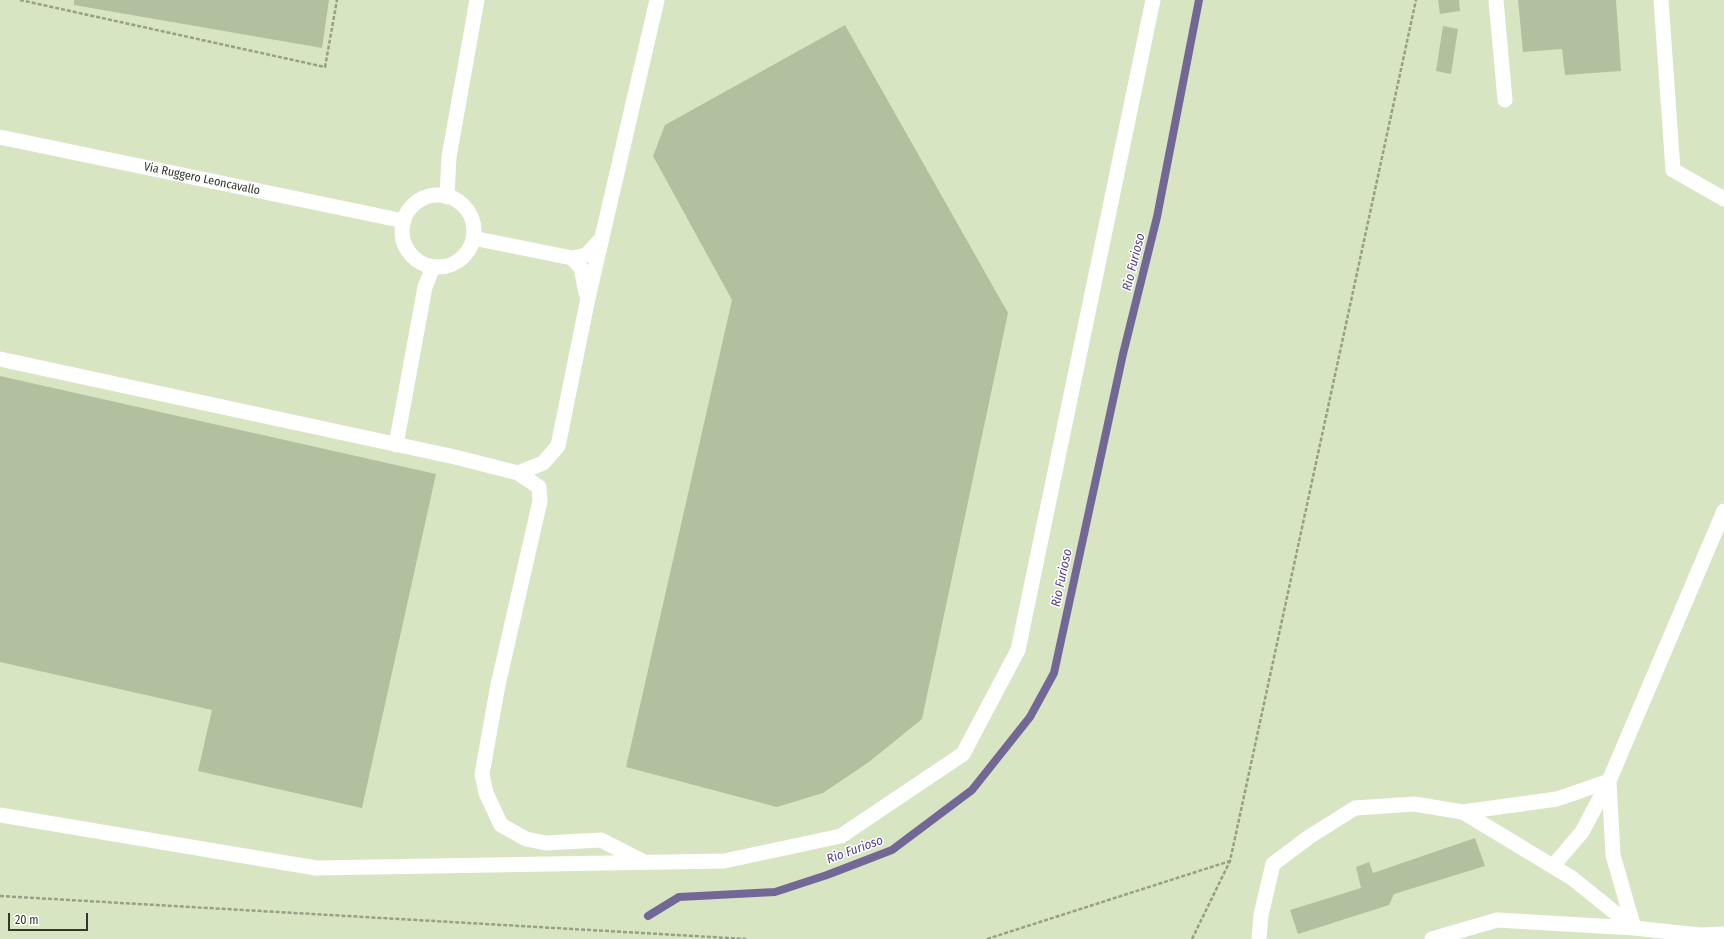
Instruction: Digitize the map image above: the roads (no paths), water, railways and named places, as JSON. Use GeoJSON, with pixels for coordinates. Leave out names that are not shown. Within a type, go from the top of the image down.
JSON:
{"type":"FeatureCollection","features":[{"type":"Feature","properties":{"kind":"lane"},"geometry":{"type":"LineString","coordinates":[[447,196],[449,157],[478,0]]}},
{"type":"Feature","properties":{"kind":"lane"},"geometry":{"type":"LineString","coordinates":[[518,473],[543,463],[558,446],[601,239],[657,0]]}},
{"type":"Feature","properties":{"kind":"lane"},"geometry":{"type":"LineString","coordinates":[[0,815],[316,868],[724,861],[841,836],[963,754],[1018,650],[1153,0]]}},
{"type":"Feature","properties":{"kind":"lane"},"geometry":{"type":"LineString","coordinates":[[1496,0],[1506,100]]}},
{"type":"Feature","properties":{"kind":"lane"},"geometry":{"type":"LineString","coordinates":[[1661,0],[1673,170],[1724,199]]}},
{"type":"Feature","properties":{"kind":"lane","name":"Via Ruggero Leoncavallo"},"geometry":{"type":"LineString","coordinates":[[0,137],[404,221]]}},
{"type":"Feature","properties":{"kind":"lane"},"geometry":{"type":"LineString","coordinates":[[436,195],[447,196],[457,201],[465,208],[472,219],[474,231],[473,238],[466,254],[457,262],[446,267],[433,267],[421,264],[412,256],[405,246],[402,233],[404,221],[408,211],[416,203],[425,198],[436,195]]}},
{"type":"Feature","properties":{"kind":"lane"},"geometry":{"type":"LineString","coordinates":[[473,238],[572,258],[586,255],[601,239]]}},
{"type":"Feature","properties":{"kind":"lane"},"geometry":{"type":"LineString","coordinates":[[572,258],[581,268],[588,298]]}},
{"type":"Feature","properties":{"kind":"lane"},"geometry":{"type":"LineString","coordinates":[[396,445],[425,287],[433,267]]}},
{"type":"Feature","properties":{"kind":"lane"},"geometry":{"type":"LineString","coordinates":[[0,359],[518,473],[539,487],[540,501],[498,685],[482,774],[486,793],[502,825],[526,839],[546,843],[601,840],[645,862]]}},
{"type":"Feature","properties":{"kind":"lane"},"geometry":{"type":"LineString","coordinates":[[1553,866],[1582,832],[1609,781],[1724,511]]}},
{"type":"Feature","properties":{"kind":"lane"},"geometry":{"type":"LineString","coordinates":[[1260,939],[1262,914],[1273,864],[1309,837],[1355,808],[1414,804],[1463,812],[1557,799],[1609,781]]}},
{"type":"Feature","properties":{"kind":"lane"},"geometry":{"type":"LineString","coordinates":[[1609,781],[1613,855],[1634,928]]}},
{"type":"Feature","properties":{"kind":"lane"},"geometry":{"type":"LineString","coordinates":[[1463,812],[1572,878],[1634,928]]}},
{"type":"Feature","properties":{"kind":"lane"},"geometry":{"type":"LineString","coordinates":[[1432,939],[1497,920],[1634,928],[1700,935],[1724,934]]}},
{"type":"Feature","properties":{"kind":"waterway","name":"Rio Furioso"},"geometry":{"type":"LineString","coordinates":[[648,916],[679,897],[775,892],[827,875],[892,850],[972,790],[1030,717],[1054,673],[1123,354],[1157,217],[1199,0]]}}]}
